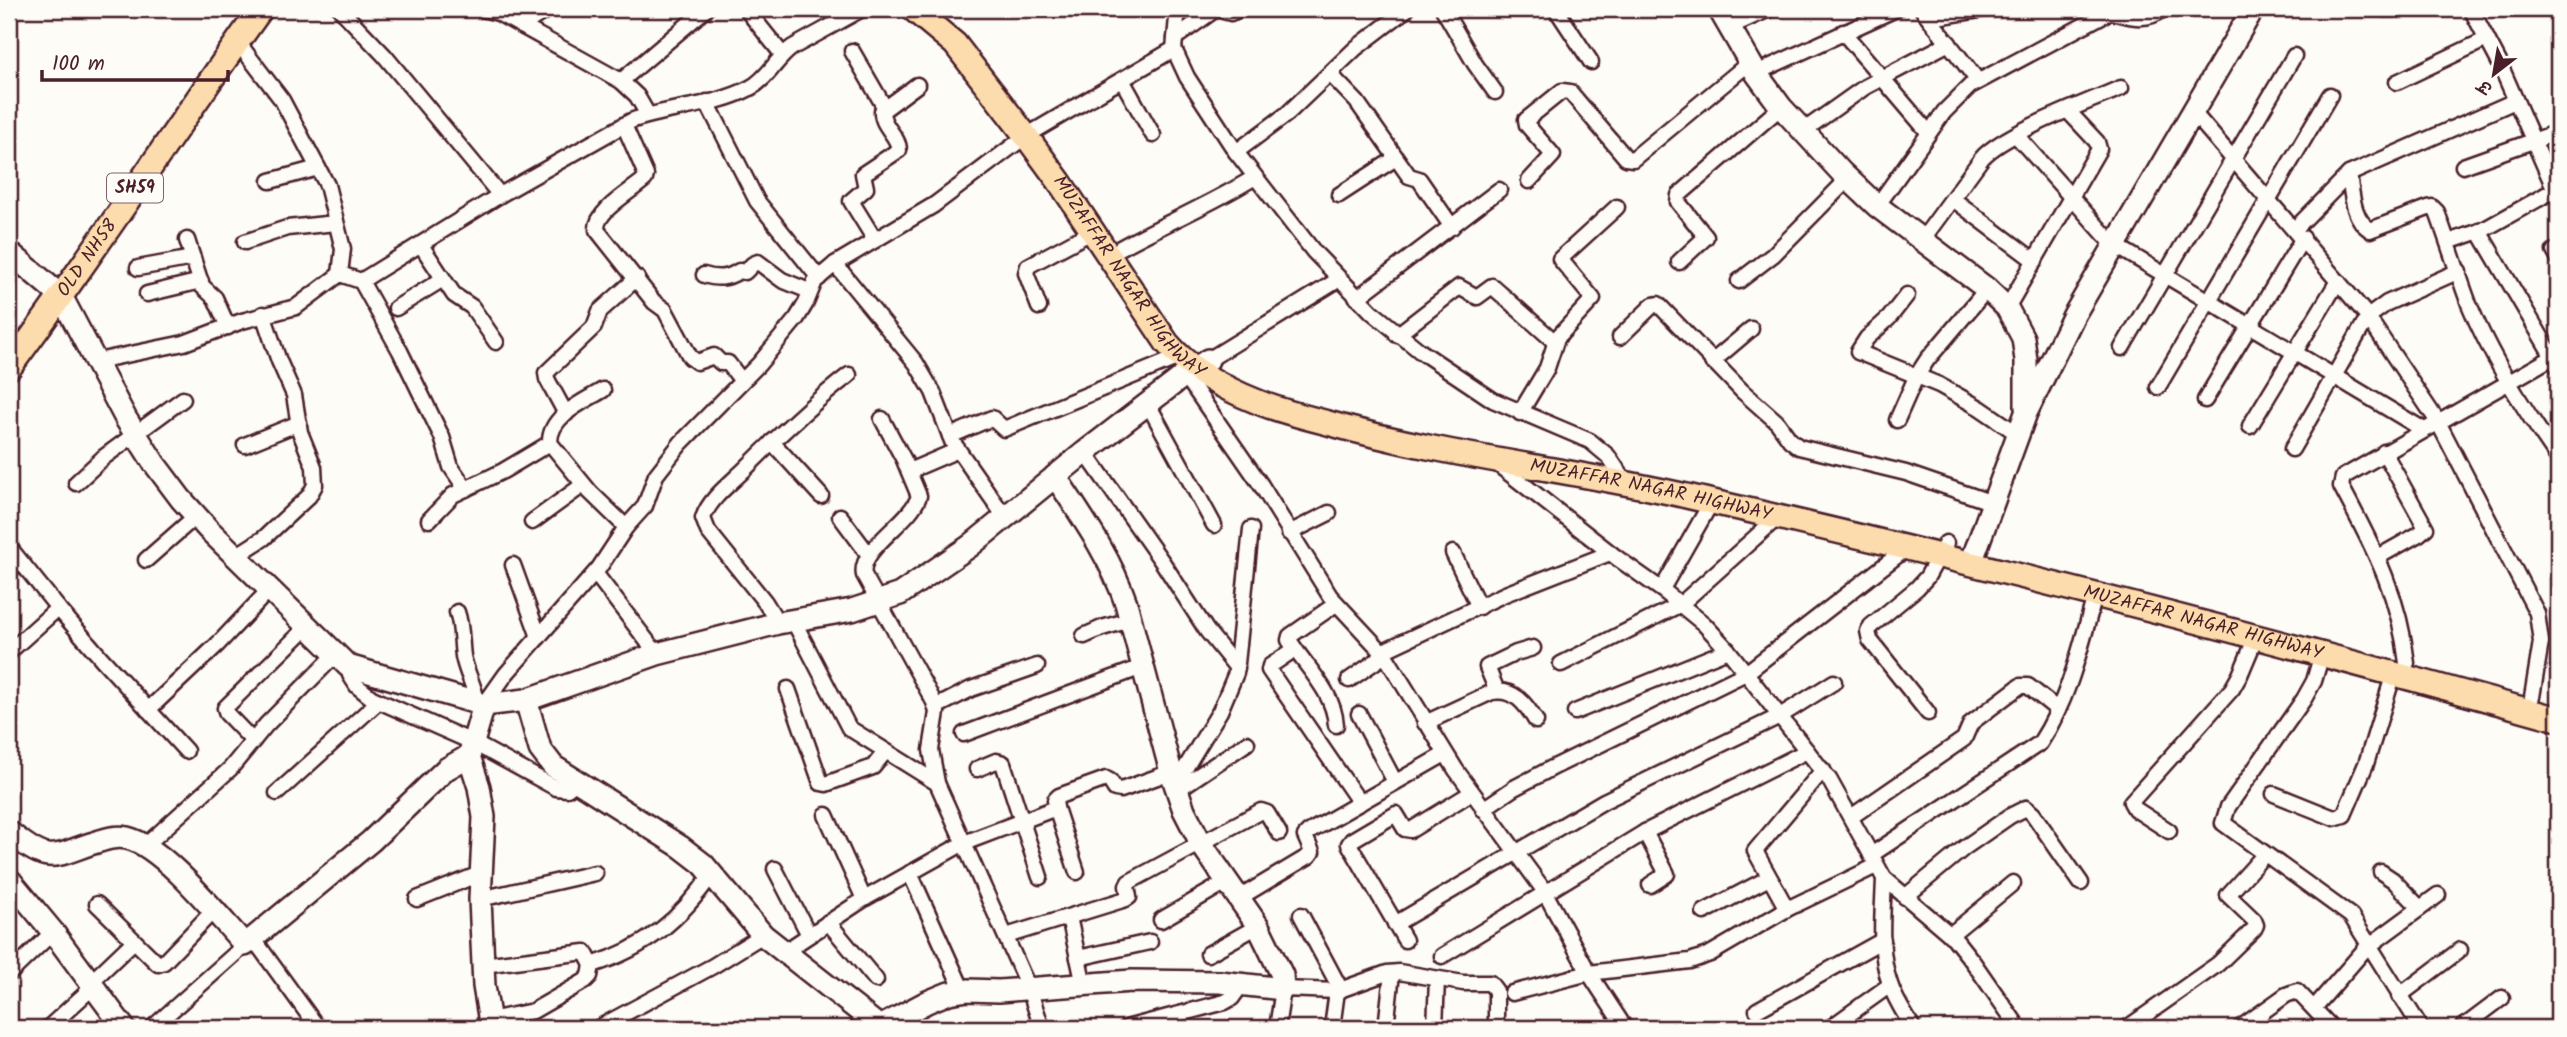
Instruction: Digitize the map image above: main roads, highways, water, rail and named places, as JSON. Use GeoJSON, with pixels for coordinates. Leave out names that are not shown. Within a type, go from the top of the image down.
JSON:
{"type":"FeatureCollection","features":[{"type":"Feature","properties":{"kind":"main road","name":"OLD NH58"},"geometry":{"type":"LineString","coordinates":[[9,368],[244,9]]}},
{"type":"Feature","properties":{"kind":"main road","name":"OLD NH58"},"geometry":{"type":"LineString","coordinates":[[9,348],[57,293],[261,9]]}},
{"type":"Feature","properties":{"kind":"main road","name":"MUZAFFAR NAGAR HIGHWAY"},"geometry":{"type":"LineString","coordinates":[[913,9],[955,44],[1032,132],[1167,343],[1192,365],[1257,402],[1374,437],[1493,460],[1620,473],[1712,501],[1907,548],[1942,549]]}},
{"type":"Feature","properties":{"kind":"main road","name":"MUZAFFAR NAGAR HIGHWAY"},"geometry":{"type":"LineString","coordinates":[[930,9],[963,37],[1120,248],[1178,335],[1189,347],[1192,365]]}},
{"type":"Feature","properties":{"kind":"main road","name":"MUZAFFAR NAGAR HIGHWAY"},"geometry":{"type":"LineString","coordinates":[[1192,365],[1337,415],[1620,473],[1942,549],[2401,668],[2558,719]]}},
{"type":"Feature","properties":{"kind":"main road","name":"MUZAFFAR NAGAR HIGHWAY"},"geometry":{"type":"LineString","coordinates":[[1973,557],[2095,595],[2322,654],[2401,668],[2558,704]]}}]}
